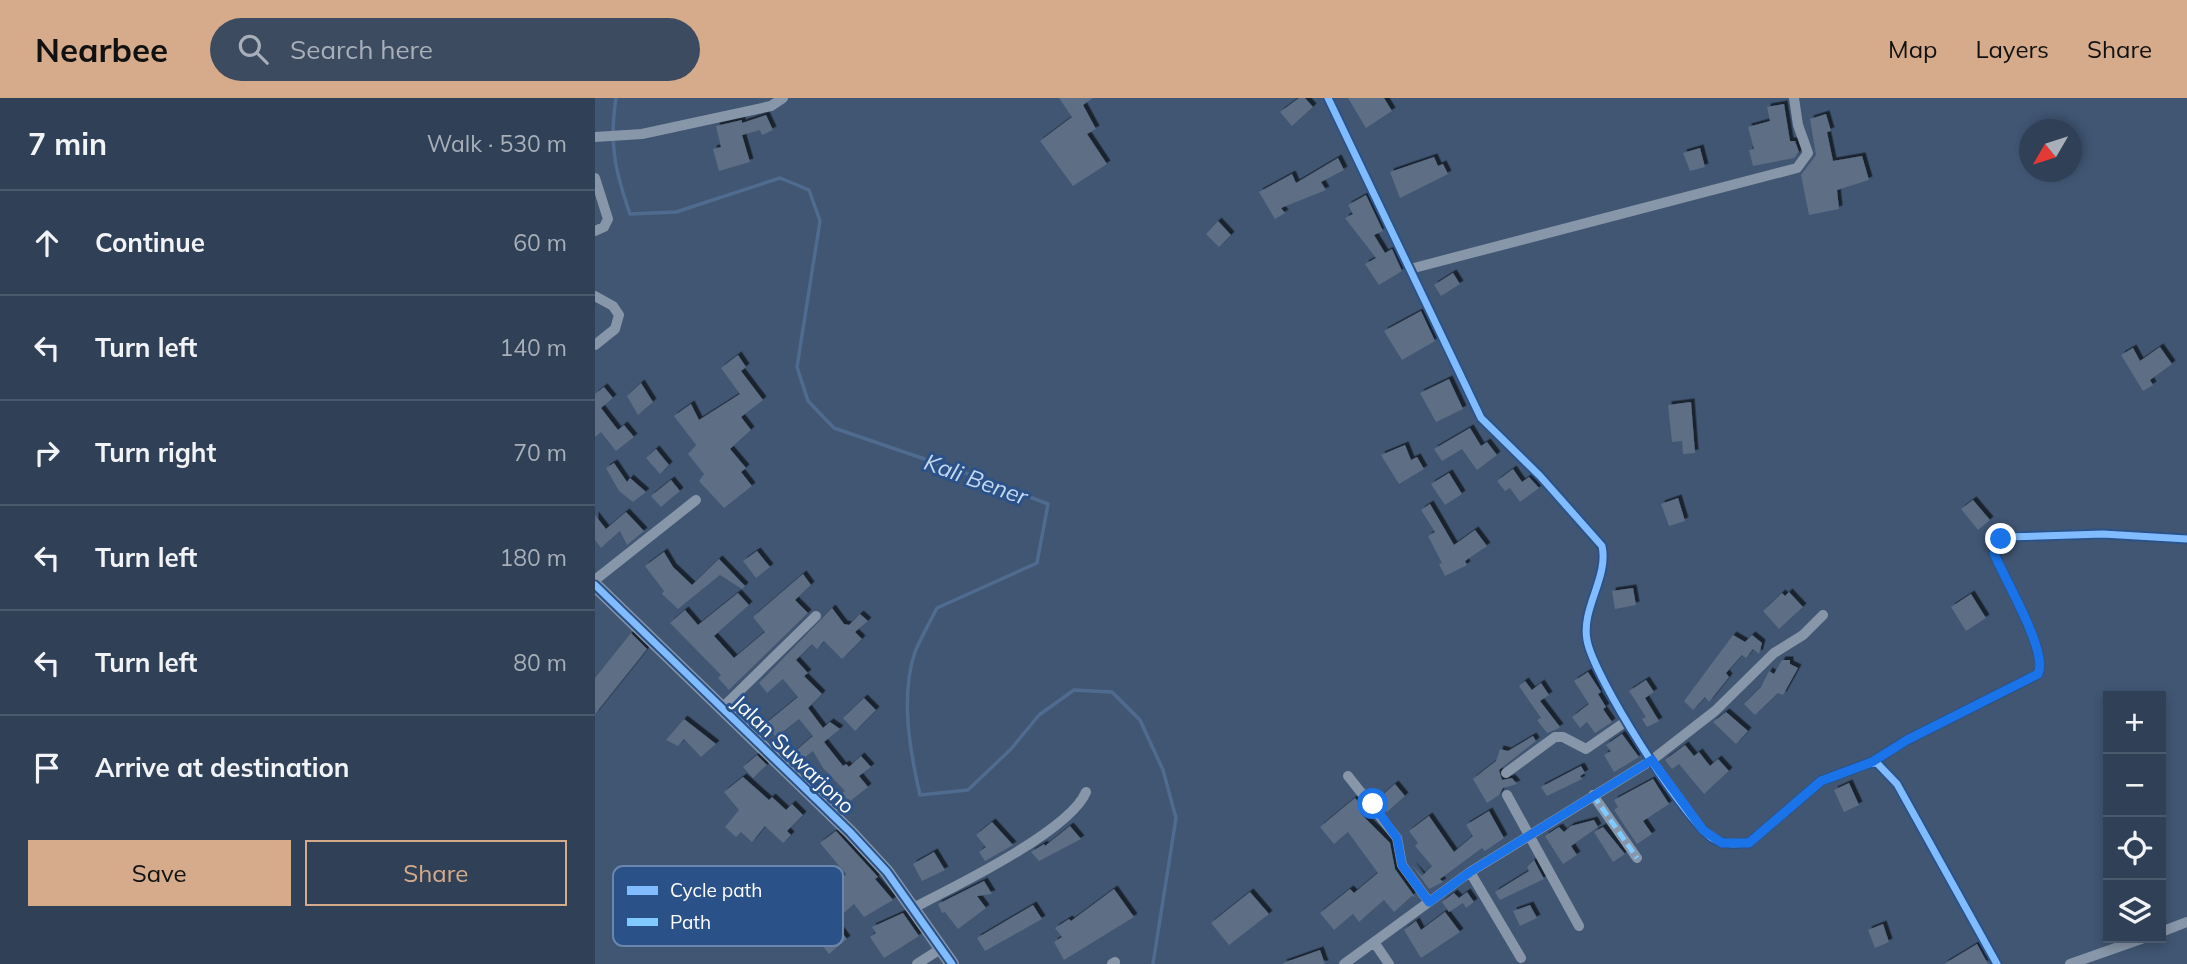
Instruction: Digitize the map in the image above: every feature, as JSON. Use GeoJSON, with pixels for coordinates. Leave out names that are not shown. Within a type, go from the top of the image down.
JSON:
{"type":"FeatureCollection","features":[{"type":"Feature","properties":{"kind":"street"},"geometry":{"type":"LineString","coordinates":[[595,137],[642,134],[771,106],[783,98]]}},
{"type":"Feature","properties":{"kind":"street"},"geometry":{"type":"LineString","coordinates":[[1328,98],[1481,418],[1540,476],[1602,546],[1603,560],[1587,617],[1586,639],[1593,660],[1625,722],[1703,830],[1722,843],[1731,845],[1754,841],[1768,824],[1821,781],[1872,762],[2038,674],[2040,668],[2034,640],[1994,553],[1998,542],[2007,537],[2103,534],[2187,539]]}},
{"type":"Feature","properties":{"kind":"street"},"geometry":{"type":"LineString","coordinates":[[1410,269],[1797,168],[1808,153],[1798,125],[1794,98]]}},
{"type":"Feature","properties":{"kind":"street"},"geometry":{"type":"LineString","coordinates":[[595,178],[608,219],[604,227],[595,231]]}},
{"type":"Feature","properties":{"kind":"street"},"geometry":{"type":"LineString","coordinates":[[595,296],[613,306],[619,315],[615,329],[595,345]]}},
{"type":"Feature","properties":{"kind":"street"},"geometry":{"type":"LineString","coordinates":[[595,582],[696,500]]}},
{"type":"Feature","properties":{"kind":"street","name":"Jalan Suwarjono"},"geometry":{"type":"LineString","coordinates":[[595,582],[721,709],[850,832],[887,872],[952,964]]}},
{"type":"Feature","properties":{"kind":"street"},"geometry":{"type":"LineString","coordinates":[[1344,964],[1470,872],[1652,760],[1715,711],[1774,653],[1803,635],[1823,615]]}},
{"type":"Feature","properties":{"kind":"street"},"geometry":{"type":"LineString","coordinates":[[721,709],[816,616]]}},
{"type":"Feature","properties":{"kind":"street"},"geometry":{"type":"LineString","coordinates":[[1506,773],[1555,737],[1563,737],[1586,749],[1625,722]]}},
{"type":"Feature","properties":{"kind":"street"},"geometry":{"type":"LineString","coordinates":[[1891,751],[1897,784]]}},
{"type":"Feature","properties":{"kind":"street"},"geometry":{"type":"LineString","coordinates":[[1872,762],[1883,767],[1897,784],[1997,964]]}},
{"type":"Feature","properties":{"kind":"street"},"geometry":{"type":"LineString","coordinates":[[1348,776],[1373,804],[1397,838],[1402,865],[1429,902]]}},
{"type":"Feature","properties":{"kind":"street"},"geometry":{"type":"LineString","coordinates":[[913,908],[979,875],[1028,845],[1074,809],[1086,792]]}},
{"type":"Feature","properties":{"kind":"street"},"geometry":{"type":"LineString","coordinates":[[1507,795],[1579,926]]}},
{"type":"Feature","properties":{"kind":"street"},"geometry":{"type":"LineString","coordinates":[[1593,795],[1637,858]]}},
{"type":"Feature","properties":{"kind":"street"},"geometry":{"type":"LineString","coordinates":[[1470,872],[1521,958]]}},
{"type":"Feature","properties":{"kind":"street"},"geometry":{"type":"LineString","coordinates":[[2166,930],[2187,922]]}},
{"type":"Feature","properties":{"kind":"street"},"geometry":{"type":"LineString","coordinates":[[1374,942],[1389,964]]}},
{"type":"Feature","properties":{"kind":"street"},"geometry":{"type":"LineString","coordinates":[[2070,964],[2130,943]]}},
{"type":"Feature","properties":{"kind":"street"},"geometry":{"type":"LineString","coordinates":[[917,964],[942,948]]}},
{"type":"Feature","properties":{"kind":"building"},"geometry":{"type":"Polygon","coordinates":[[[1059,98],[1093,98],[1083,105],[1096,129],[1087,134],[1107,164],[1073,186],[1040,141],[1072,117],[1059,98]]]}},
{"type":"Feature","properties":{"kind":"building"},"geometry":{"type":"Polygon","coordinates":[[[1299,98],[1305,98],[1313,107],[1292,126],[1280,112],[1299,98]]]}},
{"type":"Feature","properties":{"kind":"building"},"geometry":{"type":"Polygon","coordinates":[[[1348,98],[1384,98],[1392,111],[1366,128],[1348,98]]]}},
{"type":"Feature","properties":{"kind":"building"},"geometry":{"type":"Polygon","coordinates":[[[1784,104],[1790,141],[1795,141],[1799,152],[1794,158],[1753,166],[1749,150],[1754,149],[1748,127],[1770,121],[1767,107],[1784,104]]]}},
{"type":"Feature","properties":{"kind":"building"},"geometry":{"type":"Polygon","coordinates":[[[1826,114],[1831,131],[1827,132],[1833,161],[1862,156],[1869,180],[1837,190],[1839,209],[1809,215],[1801,175],[1816,155],[1810,119],[1826,114]]]}},
{"type":"Feature","properties":{"kind":"building"},"geometry":{"type":"Polygon","coordinates":[[[766,115],[773,130],[762,135],[760,130],[742,135],[750,162],[719,171],[713,149],[721,147],[716,126],[742,120],[742,123],[766,115]]]}},
{"type":"Feature","properties":{"kind":"building"},"geometry":{"type":"Polygon","coordinates":[[[1700,148],[1705,167],[1690,171],[1683,153],[1700,148]]]}},
{"type":"Feature","properties":{"kind":"building"},"geometry":{"type":"Polygon","coordinates":[[[1434,157],[1438,166],[1443,164],[1448,174],[1400,198],[1390,172],[1434,157]]]}},
{"type":"Feature","properties":{"kind":"building"},"geometry":{"type":"Polygon","coordinates":[[[1338,158],[1344,170],[1321,182],[1326,190],[1281,208],[1285,213],[1275,219],[1259,192],[1292,174],[1296,183],[1338,158]]]}},
{"type":"Feature","properties":{"kind":"building"},"geometry":{"type":"Polygon","coordinates":[[[1366,195],[1383,231],[1374,235],[1385,253],[1392,249],[1402,271],[1379,285],[1365,264],[1376,258],[1345,218],[1353,214],[1348,205],[1366,195]]]}},
{"type":"Feature","properties":{"kind":"building"},"geometry":{"type":"Polygon","coordinates":[[[1218,221],[1231,235],[1219,247],[1206,234],[1218,221]]]}},
{"type":"Feature","properties":{"kind":"building"},"geometry":{"type":"Polygon","coordinates":[[[1453,273],[1460,284],[1441,296],[1434,285],[1453,273]]]}},
{"type":"Feature","properties":{"kind":"building"},"geometry":{"type":"Polygon","coordinates":[[[1421,311],[1435,341],[1402,360],[1384,331],[1421,311]]]}},
{"type":"Feature","properties":{"kind":"building"},"geometry":{"type":"Polygon","coordinates":[[[2160,347],[2172,364],[2150,380],[2153,385],[2143,391],[2121,355],[2133,348],[2140,361],[2160,347]]]}},
{"type":"Feature","properties":{"kind":"building"},"geometry":{"type":"Polygon","coordinates":[[[738,355],[746,367],[741,371],[763,400],[741,417],[751,430],[730,449],[746,468],[741,472],[752,486],[724,508],[699,481],[704,474],[688,454],[696,445],[674,416],[691,404],[699,420],[740,394],[721,368],[738,355]]]}},
{"type":"Feature","properties":{"kind":"building"},"geometry":{"type":"Polygon","coordinates":[[[1449,379],[1463,409],[1436,422],[1420,393],[1449,379]]]}},
{"type":"Feature","properties":{"kind":"building"},"geometry":{"type":"Polygon","coordinates":[[[641,383],[653,402],[638,415],[627,396],[641,383]]]}},
{"type":"Feature","properties":{"kind":"building"},"geometry":{"type":"Polygon","coordinates":[[[604,387],[613,398],[601,408],[618,430],[624,425],[634,437],[616,451],[601,432],[595,437],[595,394],[604,387]]]}},
{"type":"Feature","properties":{"kind":"building"},"geometry":{"type":"Polygon","coordinates":[[[1691,402],[1695,453],[1683,454],[1682,441],[1672,442],[1668,405],[1691,402]]]}},
{"type":"Feature","properties":{"kind":"building"},"geometry":{"type":"Polygon","coordinates":[[[1470,428],[1481,446],[1487,442],[1497,455],[1477,470],[1462,449],[1442,461],[1434,449],[1470,428]]]}},
{"type":"Feature","properties":{"kind":"building"},"geometry":{"type":"Polygon","coordinates":[[[1405,445],[1411,460],[1417,457],[1424,469],[1399,484],[1381,455],[1405,445]]]}},
{"type":"Feature","properties":{"kind":"building"},"geometry":{"type":"Polygon","coordinates":[[[656,449],[669,465],[660,474],[646,458],[656,449]]]}},
{"type":"Feature","properties":{"kind":"building"},"geometry":{"type":"Polygon","coordinates":[[[614,463],[627,482],[630,478],[646,492],[633,502],[619,491],[606,468],[614,463]]]}},
{"type":"Feature","properties":{"kind":"building"},"geometry":{"type":"Polygon","coordinates":[[[1513,469],[1522,482],[1529,477],[1539,488],[1520,502],[1510,488],[1505,491],[1497,481],[1513,469]]]}},
{"type":"Feature","properties":{"kind":"building"},"geometry":{"type":"Polygon","coordinates":[[[1449,473],[1462,494],[1445,505],[1431,484],[1449,473]]]}},
{"type":"Feature","properties":{"kind":"building"},"geometry":{"type":"Polygon","coordinates":[[[671,480],[680,491],[661,507],[651,496],[671,480]]]}},
{"type":"Feature","properties":{"kind":"building"},"geometry":{"type":"Polygon","coordinates":[[[1678,498],[1685,521],[1669,526],[1661,504],[1678,498]]]}},
{"type":"Feature","properties":{"kind":"building"},"geometry":{"type":"Polygon","coordinates":[[[1973,500],[1990,520],[1978,530],[1961,509],[1973,500]]]}},
{"type":"Feature","properties":{"kind":"building"},"geometry":{"type":"Polygon","coordinates":[[[1430,504],[1454,545],[1475,530],[1487,546],[1465,561],[1467,565],[1445,576],[1439,564],[1442,563],[1428,536],[1435,532],[1421,510],[1430,504]]]}},
{"type":"Feature","properties":{"kind":"building"},"geometry":{"type":"Polygon","coordinates":[[[626,512],[644,531],[627,545],[620,531],[601,548],[595,540],[595,515],[606,529],[626,512]]]}},
{"type":"Feature","properties":{"kind":"building"},"geometry":{"type":"Polygon","coordinates":[[[757,551],[770,567],[756,578],[743,561],[757,551]]]}},
{"type":"Feature","properties":{"kind":"building"},"geometry":{"type":"Polygon","coordinates":[[[664,552],[673,567],[692,585],[719,559],[745,586],[742,589],[720,575],[678,609],[662,594],[664,591],[645,566],[664,552]]]}},
{"type":"Feature","properties":{"kind":"building"},"geometry":{"type":"Polygon","coordinates":[[[803,574],[811,585],[795,600],[808,613],[729,690],[718,678],[721,675],[670,623],[685,610],[698,625],[738,593],[749,605],[714,636],[734,658],[765,632],[753,617],[803,574]]]}},
{"type":"Feature","properties":{"kind":"building"},"geometry":{"type":"Polygon","coordinates":[[[1633,588],[1636,605],[1615,609],[1612,591],[1633,588]]]}},
{"type":"Feature","properties":{"kind":"building"},"geometry":{"type":"Polygon","coordinates":[[[1789,592],[1803,607],[1779,629],[1763,611],[1782,593],[1785,596],[1789,592]]]}},
{"type":"Feature","properties":{"kind":"building"},"geometry":{"type":"Polygon","coordinates":[[[1971,594],[1986,618],[1966,631],[1951,607],[1971,594]]]}},
{"type":"Feature","properties":{"kind":"building"},"geometry":{"type":"Polygon","coordinates":[[[832,608],[844,624],[849,625],[860,614],[868,621],[855,632],[862,639],[842,659],[824,641],[817,649],[812,644],[796,660],[808,673],[804,676],[822,694],[808,708],[823,728],[830,722],[840,729],[824,742],[843,766],[846,764],[849,767],[861,756],[871,767],[859,776],[868,787],[849,802],[842,793],[845,791],[823,768],[813,751],[799,762],[792,754],[813,736],[799,719],[776,737],[765,724],[798,697],[783,679],[767,693],[759,683],[832,608]]]}},
{"type":"Feature","properties":{"kind":"building"},"geometry":{"type":"Polygon","coordinates":[[[631,633],[647,649],[595,714],[595,678],[631,633]]]}},
{"type":"Feature","properties":{"kind":"building"},"geometry":{"type":"Polygon","coordinates":[[[1733,635],[1745,642],[1752,635],[1762,643],[1759,654],[1753,649],[1746,658],[1742,655],[1726,673],[1729,677],[1709,702],[1705,697],[1693,710],[1684,701],[1733,635]]]}},
{"type":"Feature","properties":{"kind":"building"},"geometry":{"type":"Polygon","coordinates":[[[1782,660],[1790,660],[1790,664],[1798,668],[1783,695],[1778,693],[1755,715],[1744,704],[1761,687],[1769,671],[1774,674],[1782,660]]]}},
{"type":"Feature","properties":{"kind":"building"},"geometry":{"type":"Polygon","coordinates":[[[1588,672],[1601,692],[1598,694],[1606,707],[1603,709],[1612,722],[1595,733],[1587,722],[1580,728],[1572,717],[1589,704],[1574,681],[1588,672]]]}},
{"type":"Feature","properties":{"kind":"building"},"geometry":{"type":"Polygon","coordinates":[[[1646,680],[1654,692],[1645,698],[1659,721],[1647,727],[1642,719],[1646,717],[1629,691],[1646,680]]]}},
{"type":"Feature","properties":{"kind":"building"},"geometry":{"type":"Polygon","coordinates":[[[1525,681],[1532,690],[1541,683],[1549,695],[1540,701],[1560,727],[1547,733],[1537,720],[1541,718],[1519,686],[1525,681]]]}},
{"type":"Feature","properties":{"kind":"building"},"geometry":{"type":"Polygon","coordinates":[[[864,698],[876,710],[855,731],[843,718],[864,698]]]}},
{"type":"Feature","properties":{"kind":"building"},"geometry":{"type":"Polygon","coordinates":[[[1726,712],[1748,731],[1736,744],[1713,722],[1726,712]]]}},
{"type":"Feature","properties":{"kind":"building"},"geometry":{"type":"Polygon","coordinates":[[[684,719],[716,744],[701,757],[684,739],[678,746],[666,740],[684,719]]]}},
{"type":"Feature","properties":{"kind":"building"},"geometry":{"type":"Polygon","coordinates":[[[1622,734],[1639,757],[1614,772],[1604,755],[1611,751],[1606,745],[1622,734]]]}},
{"type":"Feature","properties":{"kind":"building"},"geometry":{"type":"Polygon","coordinates":[[[1533,736],[1536,741],[1499,770],[1502,780],[1512,778],[1517,784],[1503,788],[1499,795],[1487,803],[1473,779],[1496,761],[1500,749],[1508,751],[1533,736]]]}},
{"type":"Feature","properties":{"kind":"building"},"geometry":{"type":"Polygon","coordinates":[[[1685,745],[1694,756],[1699,752],[1710,766],[1718,759],[1729,771],[1704,794],[1679,764],[1672,769],[1665,760],[1685,745]]]}},
{"type":"Feature","properties":{"kind":"building"},"geometry":{"type":"Polygon","coordinates":[[[757,755],[767,765],[753,778],[743,767],[757,755]]]}},
{"type":"Feature","properties":{"kind":"building"},"geometry":{"type":"Polygon","coordinates":[[[1581,766],[1585,773],[1580,776],[1582,779],[1547,796],[1541,787],[1581,766]]]}},
{"type":"Feature","properties":{"kind":"building"},"geometry":{"type":"Polygon","coordinates":[[[743,777],[769,800],[772,797],[786,810],[792,804],[803,815],[787,831],[791,835],[783,843],[765,826],[752,842],[741,832],[736,837],[725,827],[739,810],[724,792],[743,777]]]}},
{"type":"Feature","properties":{"kind":"building"},"geometry":{"type":"Polygon","coordinates":[[[1653,779],[1669,804],[1643,821],[1652,834],[1637,844],[1614,810],[1618,807],[1614,800],[1653,779]]]}},
{"type":"Feature","properties":{"kind":"building"},"geometry":{"type":"Polygon","coordinates":[[[1849,783],[1859,805],[1844,812],[1834,790],[1849,783]]]}},
{"type":"Feature","properties":{"kind":"building"},"geometry":{"type":"Polygon","coordinates":[[[1395,784],[1405,796],[1387,812],[1377,800],[1395,784]]]}},
{"type":"Feature","properties":{"kind":"building"},"geometry":{"type":"Polygon","coordinates":[[[1355,798],[1365,810],[1361,814],[1390,843],[1395,869],[1415,897],[1412,896],[1394,912],[1384,900],[1359,922],[1353,914],[1334,930],[1320,913],[1350,889],[1354,893],[1378,873],[1348,832],[1334,844],[1320,827],[1355,798]]]}},
{"type":"Feature","properties":{"kind":"building"},"geometry":{"type":"Polygon","coordinates":[[[1489,811],[1504,838],[1485,851],[1482,848],[1440,879],[1443,882],[1429,889],[1412,865],[1422,876],[1432,866],[1415,846],[1418,843],[1409,831],[1429,816],[1454,852],[1473,836],[1466,825],[1489,811]]]}},
{"type":"Feature","properties":{"kind":"building"},"geometry":{"type":"Polygon","coordinates":[[[1594,820],[1598,827],[1571,846],[1577,855],[1563,864],[1545,836],[1559,827],[1564,832],[1571,826],[1594,820]]]}},
{"type":"Feature","properties":{"kind":"building"},"geometry":{"type":"Polygon","coordinates":[[[992,822],[1013,845],[985,861],[979,852],[986,847],[976,835],[992,822]]]}},
{"type":"Feature","properties":{"kind":"building"},"geometry":{"type":"Polygon","coordinates":[[[1070,826],[1081,839],[1039,861],[1031,852],[1044,844],[1045,846],[1070,826]]]}},
{"type":"Feature","properties":{"kind":"building"},"geometry":{"type":"Polygon","coordinates":[[[1603,827],[1625,854],[1613,862],[1594,832],[1603,827]]]}},
{"type":"Feature","properties":{"kind":"building"},"geometry":{"type":"Polygon","coordinates":[[[836,831],[878,877],[875,879],[893,900],[864,917],[854,904],[843,914],[843,876],[846,874],[843,866],[839,866],[820,843],[836,831]]]}},
{"type":"Feature","properties":{"kind":"building"},"geometry":{"type":"Polygon","coordinates":[[[934,852],[945,870],[922,881],[913,864],[934,852]]]}},
{"type":"Feature","properties":{"kind":"building"},"geometry":{"type":"Polygon","coordinates":[[[1534,860],[1544,879],[1500,900],[1495,892],[1529,871],[1527,867],[1534,860]]]}},
{"type":"Feature","properties":{"kind":"building"},"geometry":{"type":"Polygon","coordinates":[[[984,881],[992,894],[977,896],[986,908],[958,929],[945,912],[942,913],[938,904],[984,881]]]}},
{"type":"Feature","properties":{"kind":"building"},"geometry":{"type":"Polygon","coordinates":[[[1114,889],[1134,917],[1064,960],[1054,942],[1062,937],[1055,928],[1069,919],[1071,921],[1114,889]]]}},
{"type":"Feature","properties":{"kind":"building"},"geometry":{"type":"Polygon","coordinates":[[[1250,892],[1269,914],[1229,945],[1211,923],[1250,892]]]}},
{"type":"Feature","properties":{"kind":"building"},"geometry":{"type":"Polygon","coordinates":[[[1467,892],[1474,902],[1466,908],[1463,903],[1449,912],[1442,902],[1454,893],[1459,898],[1467,892]]]}},
{"type":"Feature","properties":{"kind":"building"},"geometry":{"type":"Polygon","coordinates":[[[1033,905],[1042,919],[985,951],[977,938],[1033,905]]]}},
{"type":"Feature","properties":{"kind":"building"},"geometry":{"type":"Polygon","coordinates":[[[1530,905],[1537,918],[1520,926],[1513,911],[1530,905]]]}},
{"type":"Feature","properties":{"kind":"building"},"geometry":{"type":"Polygon","coordinates":[[[1445,912],[1460,932],[1421,958],[1404,930],[1416,921],[1421,930],[1445,912]]]}},
{"type":"Feature","properties":{"kind":"building"},"geometry":{"type":"Polygon","coordinates":[[[903,913],[919,936],[884,958],[870,937],[876,933],[872,927],[903,913]]]}},
{"type":"Feature","properties":{"kind":"building"},"geometry":{"type":"Polygon","coordinates":[[[1883,924],[1889,942],[1875,948],[1868,930],[1883,924]]]}},
{"type":"Feature","properties":{"kind":"building"},"geometry":{"type":"Polygon","coordinates":[[[1977,944],[1988,964],[1944,964],[1977,944]]]}},
{"type":"Feature","properties":{"kind":"building"},"geometry":{"type":"Polygon","coordinates":[[[823,946],[839,946],[829,954],[823,946]]]}},
{"type":"Feature","properties":{"kind":"building"},"geometry":{"type":"Polygon","coordinates":[[[1320,950],[1325,964],[1283,964],[1283,963],[1320,950]]]}},
{"type":"Feature","properties":{"kind":"waterway","name":"Kali Bener"},"geometry":{"type":"LineString","coordinates":[[616,98],[613,144],[630,214],[676,212],[780,178],[809,190],[820,221],[797,367],[808,401],[834,428],[1048,504],[1037,563],[937,608],[917,646],[910,669],[907,705],[910,742],[920,795],[968,790],[1011,749],[1039,715],[1074,690],[1112,692],[1140,720],[1163,770],[1176,818],[1153,964]]}},
{"type":"Feature","properties":{"kind":"marked path"},"geometry":{"type":"LineString","coordinates":[[1593,795],[1637,858]]}},
{"type":"Feature","properties":{"kind":"cycle path"},"geometry":{"type":"LineString","coordinates":[[1328,98],[1481,418],[1540,476],[1602,546],[1602,569],[1588,616],[1587,640],[1593,658],[1622,713],[1681,804],[1712,838],[1725,843],[1749,843],[1821,781],[1866,764],[1877,763],[1897,784],[1997,964]]}},
{"type":"Feature","properties":{"kind":"cycle path"},"geometry":{"type":"LineString","coordinates":[[1872,762],[1907,740],[2038,674],[2040,663],[2031,632],[1994,553],[1998,542],[2006,537],[2103,534],[2187,539]]}},
{"type":"Feature","properties":{"kind":"cycle path"},"geometry":{"type":"LineString","coordinates":[[595,585],[850,832],[887,872],[952,964]]}},
{"type":"Feature","properties":{"kind":"route"},"geometry":{"type":"LineString","coordinates":[[1373,804],[1397,838],[1402,852],[1402,865],[1429,902],[1470,872],[1652,760],[1703,830],[1722,843],[1731,845],[1754,841],[1768,824],[1821,781],[1872,762],[1907,740],[2038,674],[2040,663],[2034,640],[1994,553],[1995,546],[2001,539]]}}]}
